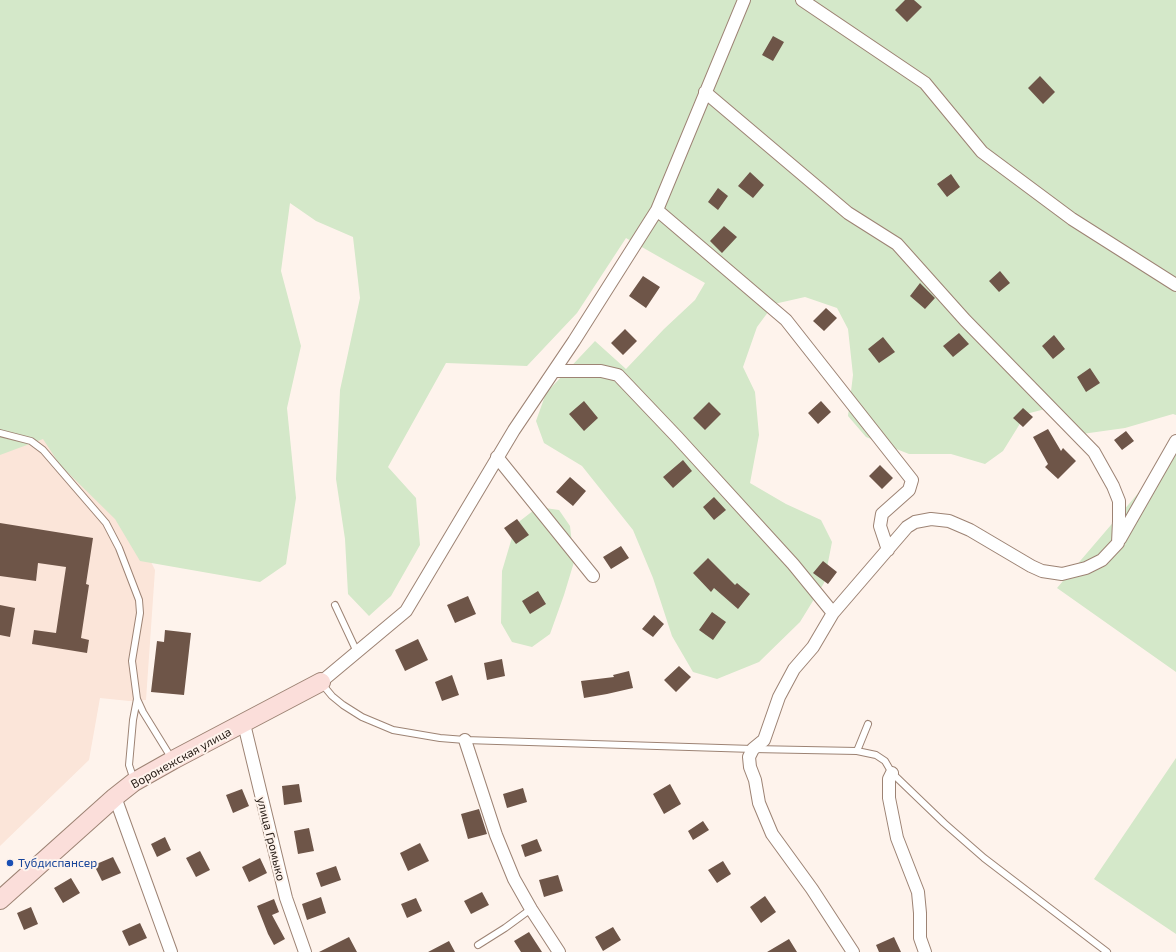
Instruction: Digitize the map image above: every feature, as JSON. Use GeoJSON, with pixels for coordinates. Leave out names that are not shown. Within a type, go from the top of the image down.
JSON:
{"type":"FeatureCollection","features":[{"type":"Feature","properties":{"kind":"street"},"geometry":{"type":"LineString","coordinates":[[321,682],[406,611],[497,457],[657,210],[744,0]]}},
{"type":"Feature","properties":{"kind":"street"},"geometry":{"type":"LineString","coordinates":[[802,0],[925,83],[982,152],[1072,219],[1176,285]]}},
{"type":"Feature","properties":{"kind":"street"},"geometry":{"type":"LineString","coordinates":[[705,92],[848,213],[897,244],[965,320],[1094,452],[1113,486],[1119,501],[1118,542]]}},
{"type":"Feature","properties":{"kind":"street"},"geometry":{"type":"LineString","coordinates":[[657,210],[786,320],[912,480],[909,490],[882,514],[880,526],[888,550]]}},
{"type":"Feature","properties":{"kind":"street"},"geometry":{"type":"LineString","coordinates":[[554,371],[601,371],[618,374],[793,564],[833,613]]}},
{"type":"Feature","properties":{"kind":"street"},"geometry":{"type":"LineString","coordinates":[[853,952],[812,889],[772,834],[759,803],[755,780],[750,767],[749,757],[753,749],[764,740],[779,698],[794,669],[813,647],[833,613],[908,527],[915,522],[931,519],[950,520],[1042,572],[1062,574],[1086,568],[1102,560],[1118,542],[1176,441]]}},
{"type":"Feature","properties":{"kind":"street"},"geometry":{"type":"LineString","coordinates":[[497,457],[593,576]]}},
{"type":"Feature","properties":{"kind":"street","name":"Воронежская улица"},"geometry":{"type":"LineString","coordinates":[[0,900],[115,797],[134,782],[321,682]]}},
{"type":"Feature","properties":{"kind":"street","name":"улица Громыко"},"geometry":{"type":"LineString","coordinates":[[244,724],[286,898],[305,952]]}},
{"type":"Feature","properties":{"kind":"street"},"geometry":{"type":"LineString","coordinates":[[465,740],[496,835],[514,879],[531,909],[559,952]]}},
{"type":"Feature","properties":{"kind":"street"},"geometry":{"type":"LineString","coordinates":[[892,773],[890,779],[889,798],[897,838],[918,892],[920,938],[925,952]]}},
{"type":"Feature","properties":{"kind":"street"},"geometry":{"type":"LineString","coordinates":[[115,797],[171,952]]}},
{"type":"Feature","properties":{"kind":"lane"},"geometry":{"type":"LineString","coordinates":[[0,433],[31,441],[43,450],[106,523],[119,548],[139,600],[140,613],[132,661],[137,699],[143,712],[173,760]]}},
{"type":"Feature","properties":{"kind":"lane"},"geometry":{"type":"LineString","coordinates":[[335,605],[357,652]]}},
{"type":"Feature","properties":{"kind":"lane"},"geometry":{"type":"LineString","coordinates":[[321,682],[332,696],[362,717],[392,730],[423,736],[465,740],[857,751],[876,755],[885,761],[892,773],[944,823],[984,858],[1108,952]]}},
{"type":"Feature","properties":{"kind":"lane"},"geometry":{"type":"LineString","coordinates":[[134,782],[129,765],[133,720],[137,699]]}},
{"type":"Feature","properties":{"kind":"lane"},"geometry":{"type":"LineString","coordinates":[[857,751],[868,724]]}},
{"type":"Feature","properties":{"kind":"lane"},"geometry":{"type":"LineString","coordinates":[[478,945],[531,909]]}},
{"type":"Feature","properties":{"kind":"shaded area"},"geometry":{"type":"Polygon","coordinates":[[[0,335],[54,366],[155,570],[146,700],[129,701],[100,698],[89,760],[0,846],[0,335]]]}},
{"type":"Feature","properties":{"kind":"green space"},"geometry":{"type":"Polygon","coordinates":[[[0,0],[1176,0],[1176,415],[1173,414],[1125,428],[1082,434],[1049,408],[1026,414],[1003,451],[985,464],[951,454],[909,454],[866,437],[848,416],[853,375],[848,329],[837,308],[805,297],[774,304],[757,327],[743,367],[755,392],[759,435],[750,483],[786,504],[821,520],[832,542],[824,583],[800,622],[759,662],[717,679],[693,672],[672,636],[653,578],[633,530],[582,466],[544,443],[536,421],[546,393],[595,341],[626,369],[664,329],[695,300],[705,283],[626,238],[577,313],[527,366],[446,363],[388,467],[416,498],[420,545],[391,596],[369,616],[348,594],[345,539],[336,479],[340,390],[360,298],[353,237],[316,221],[290,203],[281,271],[301,346],[287,408],[296,498],[286,564],[260,582],[140,561],[115,519],[60,465],[43,439],[0,455],[0,0]]]}},
{"type":"Feature","properties":{"kind":"green space"},"geometry":{"type":"Polygon","coordinates":[[[1176,449],[1176,672],[1057,588],[1176,449]]]}},
{"type":"Feature","properties":{"kind":"green space"},"geometry":{"type":"Polygon","coordinates":[[[538,507],[559,510],[570,526],[574,562],[550,634],[532,647],[512,642],[501,623],[502,571],[516,524],[538,507]]]}},
{"type":"Feature","properties":{"kind":"green space"},"geometry":{"type":"Polygon","coordinates":[[[1176,758],[1176,934],[1094,879],[1176,758]]]}},
{"type":"Feature","properties":{"kind":"building"},"geometry":{"type":"Polygon","coordinates":[[[905,0],[914,0],[922,7],[907,22],[895,10],[905,0]]]}},
{"type":"Feature","properties":{"kind":"building"},"geometry":{"type":"Polygon","coordinates":[[[773,36],[784,42],[773,61],[762,55],[773,36]]]}},
{"type":"Feature","properties":{"kind":"building"},"geometry":{"type":"Polygon","coordinates":[[[1040,76],[1055,92],[1043,104],[1028,88],[1040,76]]]}},
{"type":"Feature","properties":{"kind":"building"},"geometry":{"type":"Polygon","coordinates":[[[750,172],[764,185],[753,198],[738,186],[750,172]]]}},
{"type":"Feature","properties":{"kind":"building"},"geometry":{"type":"Polygon","coordinates":[[[951,174],[960,187],[947,197],[937,184],[951,174]]]}},
{"type":"Feature","properties":{"kind":"building"},"geometry":{"type":"Polygon","coordinates":[[[718,188],[728,196],[718,210],[708,202],[718,188]]]}},
{"type":"Feature","properties":{"kind":"building"},"geometry":{"type":"Polygon","coordinates":[[[724,226],[737,237],[722,253],[710,241],[724,226]]]}},
{"type":"Feature","properties":{"kind":"building"},"geometry":{"type":"Polygon","coordinates":[[[1000,271],[1010,283],[999,292],[989,281],[1000,271]]]}},
{"type":"Feature","properties":{"kind":"building"},"geometry":{"type":"Polygon","coordinates":[[[643,276],[660,287],[646,308],[629,296],[643,276]]]}},
{"type":"Feature","properties":{"kind":"building"},"geometry":{"type":"Polygon","coordinates":[[[920,283],[935,298],[925,309],[910,296],[920,283]]]}},
{"type":"Feature","properties":{"kind":"building"},"geometry":{"type":"Polygon","coordinates":[[[826,308],[837,318],[824,331],[813,321],[826,308]]]}},
{"type":"Feature","properties":{"kind":"building"},"geometry":{"type":"Polygon","coordinates":[[[625,329],[637,341],[623,355],[611,343],[625,329]]]}},
{"type":"Feature","properties":{"kind":"building"},"geometry":{"type":"Polygon","coordinates":[[[959,333],[969,344],[953,357],[943,346],[959,333]]]}},
{"type":"Feature","properties":{"kind":"building"},"geometry":{"type":"Polygon","coordinates":[[[1054,335],[1065,349],[1053,359],[1042,346],[1054,335]]]}},
{"type":"Feature","properties":{"kind":"building"},"geometry":{"type":"Polygon","coordinates":[[[883,337],[895,352],[879,363],[868,349],[883,337]]]}},
{"type":"Feature","properties":{"kind":"building"},"geometry":{"type":"Polygon","coordinates":[[[1090,368],[1100,383],[1086,392],[1077,377],[1090,368]]]}},
{"type":"Feature","properties":{"kind":"building"},"geometry":{"type":"Polygon","coordinates":[[[584,401],[598,418],[584,431],[569,414],[584,401]]]}},
{"type":"Feature","properties":{"kind":"building"},"geometry":{"type":"Polygon","coordinates":[[[821,401],[831,412],[818,424],[808,413],[821,401]]]}},
{"type":"Feature","properties":{"kind":"building"},"geometry":{"type":"Polygon","coordinates":[[[709,402],[721,414],[705,430],[693,418],[709,402]]]}},
{"type":"Feature","properties":{"kind":"building"},"geometry":{"type":"Polygon","coordinates":[[[1023,408],[1033,417],[1023,427],[1013,418],[1023,408]]]}},
{"type":"Feature","properties":{"kind":"building"},"geometry":{"type":"Polygon","coordinates":[[[1048,429],[1061,451],[1063,448],[1076,461],[1058,479],[1045,467],[1048,464],[1033,437],[1048,429]]]}},
{"type":"Feature","properties":{"kind":"building"},"geometry":{"type":"Polygon","coordinates":[[[1126,431],[1134,441],[1122,450],[1114,440],[1126,431]]]}},
{"type":"Feature","properties":{"kind":"building"},"geometry":{"type":"Polygon","coordinates":[[[683,460],[692,471],[673,488],[663,477],[683,460]]]}},
{"type":"Feature","properties":{"kind":"building"},"geometry":{"type":"Polygon","coordinates":[[[880,465],[893,478],[882,489],[869,476],[880,465]]]}},
{"type":"Feature","properties":{"kind":"building"},"geometry":{"type":"Polygon","coordinates":[[[570,477],[586,491],[573,506],[556,492],[570,477]]]}},
{"type":"Feature","properties":{"kind":"building"},"geometry":{"type":"Polygon","coordinates":[[[714,497],[726,510],[714,520],[703,507],[714,497]]]}},
{"type":"Feature","properties":{"kind":"building"},"geometry":{"type":"Polygon","coordinates":[[[517,519],[529,535],[516,544],[504,528],[517,519]]]}},
{"type":"Feature","properties":{"kind":"building"},"geometry":{"type":"Polygon","coordinates":[[[0,523],[93,538],[86,584],[89,585],[81,638],[89,640],[87,653],[32,644],[34,630],[56,633],[66,567],[38,563],[36,581],[0,576],[0,523]]]}},
{"type":"Feature","properties":{"kind":"building"},"geometry":{"type":"Polygon","coordinates":[[[621,546],[629,558],[611,569],[603,557],[621,546]]]}},
{"type":"Feature","properties":{"kind":"building"},"geometry":{"type":"Polygon","coordinates":[[[708,558],[735,585],[737,583],[750,594],[738,609],[714,588],[711,592],[693,573],[708,558]]]}},
{"type":"Feature","properties":{"kind":"building"},"geometry":{"type":"Polygon","coordinates":[[[823,561],[837,572],[828,584],[813,573],[823,561]]]}},
{"type":"Feature","properties":{"kind":"building"},"geometry":{"type":"Polygon","coordinates":[[[538,591],[546,604],[530,614],[522,601],[538,591]]]}},
{"type":"Feature","properties":{"kind":"building"},"geometry":{"type":"Polygon","coordinates":[[[468,596],[476,614],[455,623],[447,605],[468,596]]]}},
{"type":"Feature","properties":{"kind":"building"},"geometry":{"type":"Polygon","coordinates":[[[0,605],[15,608],[10,637],[0,635],[0,605]]]}},
{"type":"Feature","properties":{"kind":"building"},"geometry":{"type":"Polygon","coordinates":[[[712,612],[726,622],[713,640],[699,630],[712,612]]]}},
{"type":"Feature","properties":{"kind":"building"},"geometry":{"type":"Polygon","coordinates":[[[654,615],[664,624],[653,637],[642,629],[654,615]]]}},
{"type":"Feature","properties":{"kind":"building"},"geometry":{"type":"Polygon","coordinates":[[[165,630],[191,633],[184,695],[151,692],[157,641],[164,642],[165,630]]]}},
{"type":"Feature","properties":{"kind":"building"},"geometry":{"type":"Polygon","coordinates":[[[418,639],[428,660],[405,671],[395,650],[418,639]]]}},
{"type":"Feature","properties":{"kind":"building"},"geometry":{"type":"Polygon","coordinates":[[[502,659],[505,676],[487,680],[484,663],[502,659]]]}},
{"type":"Feature","properties":{"kind":"building"},"geometry":{"type":"Polygon","coordinates":[[[679,666],[691,677],[676,692],[664,680],[679,666]]]}},
{"type":"Feature","properties":{"kind":"building"},"geometry":{"type":"Polygon","coordinates":[[[629,671],[633,688],[584,698],[581,681],[614,677],[613,675],[629,671]]]}},
{"type":"Feature","properties":{"kind":"building"},"geometry":{"type":"Polygon","coordinates":[[[452,675],[459,695],[442,701],[435,682],[452,675]]]}},
{"type":"Feature","properties":{"kind":"building"},"geometry":{"type":"Polygon","coordinates":[[[299,784],[302,802],[284,805],[282,786],[299,784]]]}},
{"type":"Feature","properties":{"kind":"building"},"geometry":{"type":"Polygon","coordinates":[[[670,784],[681,804],[664,814],[653,794],[670,784]]]}},
{"type":"Feature","properties":{"kind":"building"},"geometry":{"type":"Polygon","coordinates":[[[523,788],[527,802],[507,808],[503,794],[523,788]]]}},
{"type":"Feature","properties":{"kind":"building"},"geometry":{"type":"Polygon","coordinates":[[[242,789],[249,806],[233,813],[226,795],[242,789]]]}},
{"type":"Feature","properties":{"kind":"building"},"geometry":{"type":"Polygon","coordinates":[[[479,809],[487,834],[468,839],[461,814],[479,809]]]}},
{"type":"Feature","properties":{"kind":"building"},"geometry":{"type":"Polygon","coordinates":[[[703,821],[709,830],[693,840],[688,831],[703,821]]]}},
{"type":"Feature","properties":{"kind":"building"},"geometry":{"type":"Polygon","coordinates":[[[309,828],[314,851],[298,854],[294,831],[309,828]]]}},
{"type":"Feature","properties":{"kind":"building"},"geometry":{"type":"Polygon","coordinates":[[[165,837],[171,850],[157,857],[151,844],[165,837]]]}},
{"type":"Feature","properties":{"kind":"building"},"geometry":{"type":"Polygon","coordinates":[[[537,839],[542,851],[525,857],[521,845],[537,839]]]}},
{"type":"Feature","properties":{"kind":"building"},"geometry":{"type":"Polygon","coordinates":[[[420,843],[429,861],[408,871],[400,853],[420,843]]]}},
{"type":"Feature","properties":{"kind":"building"},"geometry":{"type":"Polygon","coordinates":[[[200,851],[210,870],[196,877],[186,858],[200,851]]]}},
{"type":"Feature","properties":{"kind":"building"},"geometry":{"type":"Polygon","coordinates":[[[113,857],[121,873],[102,881],[94,865],[113,857]]]}},
{"type":"Feature","properties":{"kind":"building"},"geometry":{"type":"Polygon","coordinates":[[[260,858],[267,873],[249,882],[242,867],[260,858]]]}},
{"type":"Feature","properties":{"kind":"building"},"geometry":{"type":"Polygon","coordinates":[[[723,861],[731,874],[717,883],[708,870],[723,861]]]}},
{"type":"Feature","properties":{"kind":"building"},"geometry":{"type":"Polygon","coordinates":[[[336,866],[341,880],[321,887],[316,873],[336,866]]]}},
{"type":"Feature","properties":{"kind":"building"},"geometry":{"type":"Polygon","coordinates":[[[558,875],[563,891],[544,897],[539,880],[558,875]]]}},
{"type":"Feature","properties":{"kind":"building"},"geometry":{"type":"Polygon","coordinates":[[[71,878],[80,893],[63,903],[54,888],[71,878]]]}},
{"type":"Feature","properties":{"kind":"building"},"geometry":{"type":"Polygon","coordinates":[[[482,892],[489,905],[471,914],[464,901],[482,892]]]}},
{"type":"Feature","properties":{"kind":"building"},"geometry":{"type":"Polygon","coordinates":[[[765,896],[776,912],[761,923],[750,907],[765,896]]]}},
{"type":"Feature","properties":{"kind":"building"},"geometry":{"type":"Polygon","coordinates":[[[321,897],[326,913],[307,920],[302,904],[321,897]]]}},
{"type":"Feature","properties":{"kind":"building"},"geometry":{"type":"Polygon","coordinates":[[[416,898],[422,911],[407,918],[401,904],[416,898]]]}},
{"type":"Feature","properties":{"kind":"building"},"geometry":{"type":"Polygon","coordinates":[[[274,899],[279,912],[272,915],[285,939],[274,945],[257,906],[274,899]]]}},
{"type":"Feature","properties":{"kind":"building"},"geometry":{"type":"Polygon","coordinates":[[[31,907],[38,924],[24,930],[17,913],[31,907]]]}},
{"type":"Feature","properties":{"kind":"building"},"geometry":{"type":"Polygon","coordinates":[[[140,923],[147,938],[129,946],[122,931],[140,923]]]}},
{"type":"Feature","properties":{"kind":"building"},"geometry":{"type":"Polygon","coordinates":[[[613,927],[621,940],[603,951],[595,937],[613,927]]]}},
{"type":"Feature","properties":{"kind":"building"},"geometry":{"type":"Polygon","coordinates":[[[529,932],[542,952],[521,952],[514,941],[529,932]]]}},
{"type":"Feature","properties":{"kind":"building"},"geometry":{"type":"Polygon","coordinates":[[[349,937],[357,952],[319,952],[349,937]]]}},
{"type":"Feature","properties":{"kind":"building"},"geometry":{"type":"Polygon","coordinates":[[[894,937],[901,952],[879,952],[876,945],[894,937]]]}},
{"type":"Feature","properties":{"kind":"building"},"geometry":{"type":"Polygon","coordinates":[[[789,939],[797,952],[767,952],[789,939]]]}},
{"type":"Feature","properties":{"kind":"building"},"geometry":{"type":"Polygon","coordinates":[[[449,941],[455,952],[428,952],[449,941]]]}},
{"type":"Feature","properties":{"kind":"place","name":"Тубдиспансер"},"geometry":{"type":"Point","coordinates":[10,863]}}]}
